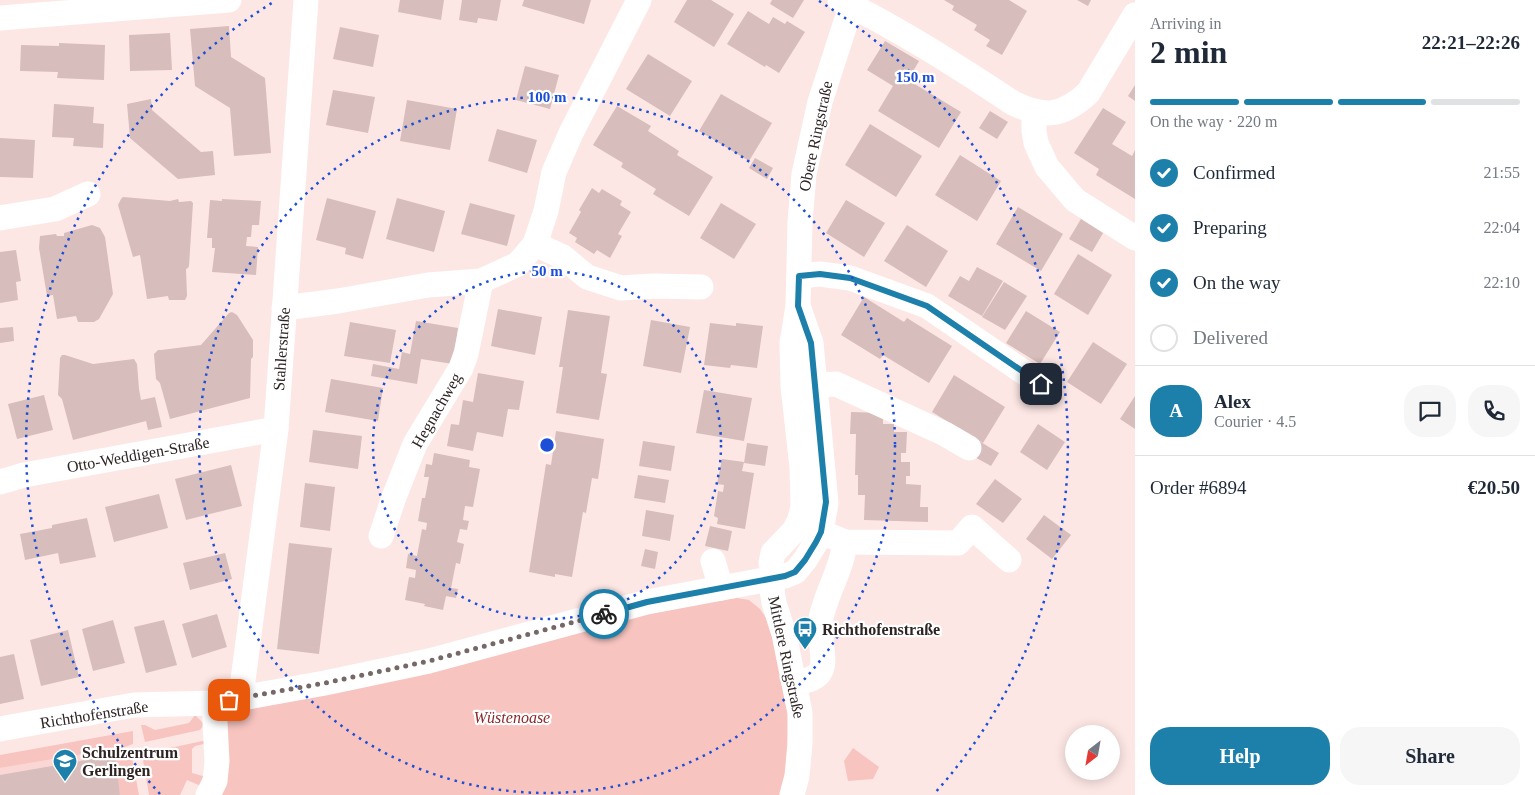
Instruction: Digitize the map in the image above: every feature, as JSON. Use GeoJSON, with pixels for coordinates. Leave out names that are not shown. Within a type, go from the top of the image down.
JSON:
{"type":"FeatureCollection","features":[{"type":"Feature","properties":{"kind":"street"},"geometry":{"type":"LineString","coordinates":[[0,18],[229,0]]}},
{"type":"Feature","properties":{"kind":"street","name":"Stahlerstraße"},"geometry":{"type":"LineString","coordinates":[[244,697],[243,680],[276,428],[306,0]]}},
{"type":"Feature","properties":{"kind":"street"},"geometry":{"type":"LineString","coordinates":[[284,308],[338,301],[428,285],[481,281],[518,264],[535,244],[546,211],[554,172],[639,0]]}},
{"type":"Feature","properties":{"kind":"street"},"geometry":{"type":"LineString","coordinates":[[848,2],[934,51],[1013,103],[1034,112],[1051,113],[1062,110],[1088,94],[1135,15]]}},
{"type":"Feature","properties":{"kind":"street","name":"Obere Ringstraße"},"geometry":{"type":"LineString","coordinates":[[805,386],[826,495],[825,518],[821,532],[805,560],[795,572],[774,578],[771,563],[773,553],[794,530],[800,519],[803,506],[805,386],[811,343],[798,306],[800,222],[804,174],[820,102],[848,2]]}},
{"type":"Feature","properties":{"kind":"street"},"geometry":{"type":"LineString","coordinates":[[1034,112],[1036,143],[1047,167],[1075,200],[1135,238]]}},
{"type":"Feature","properties":{"kind":"street"},"geometry":{"type":"LineString","coordinates":[[0,218],[55,209],[88,194]]}},
{"type":"Feature","properties":{"kind":"street"},"geometry":{"type":"LineString","coordinates":[[535,244],[563,257],[587,277],[621,288],[701,286]]}},
{"type":"Feature","properties":{"kind":"street"},"geometry":{"type":"LineString","coordinates":[[799,276],[820,274],[850,278],[927,306],[1041,384]]}},
{"type":"Feature","properties":{"kind":"street","name":"Hegnachweg"},"geometry":{"type":"LineString","coordinates":[[381,536],[415,444],[461,368],[466,354],[481,281]]}},
{"type":"Feature","properties":{"kind":"street"},"geometry":{"type":"LineString","coordinates":[[805,386],[836,384],[945,434],[969,448]]}},
{"type":"Feature","properties":{"kind":"street","name":"Otto-Weddigen-Straße"},"geometry":{"type":"LineString","coordinates":[[0,482],[24,475],[276,428]]}},
{"type":"Feature","properties":{"kind":"street"},"geometry":{"type":"LineString","coordinates":[[800,519],[821,532],[845,542],[958,543],[972,527],[1009,560]]}},
{"type":"Feature","properties":{"kind":"street"},"geometry":{"type":"LineString","coordinates":[[794,683],[811,680],[821,671],[823,664],[819,634],[820,622],[827,596],[841,563],[845,542]]}},
{"type":"Feature","properties":{"kind":"street"},"geometry":{"type":"LineString","coordinates":[[713,561],[721,588]]}},
{"type":"Feature","properties":{"kind":"street","name":"Richthofenstraße"},"geometry":{"type":"LineString","coordinates":[[0,729],[134,705],[214,703],[325,683],[429,661],[647,602],[774,578]]}},
{"type":"Feature","properties":{"kind":"street","name":"Mittlere Ringstraße"},"geometry":{"type":"LineString","coordinates":[[774,578],[772,590],[774,603],[784,634],[801,727],[799,760],[792,795]]}},
{"type":"Feature","properties":{"kind":"street"},"geometry":{"type":"LineString","coordinates":[[208,795],[215,781],[217,761],[214,703]]}},
{"type":"Feature","properties":{"kind":"shaded area","name":"Schulzentrum Gerlingen"},"geometry":{"type":"Polygon","coordinates":[[[125,747],[132,795],[0,795],[0,768],[125,747]]]}},
{"type":"Feature","properties":{"kind":"green space","name":"Wüstenoase"},"geometry":{"type":"Polygon","coordinates":[[[737,598],[749,600],[760,609],[770,624],[789,693],[786,795],[218,795],[223,721],[230,711],[647,610],[737,598]]]}},
{"type":"Feature","properties":{"kind":"green space"},"geometry":{"type":"Polygon","coordinates":[[[195,715],[203,723],[200,730],[145,742],[141,725],[155,730],[189,723],[195,715]]]}},
{"type":"Feature","properties":{"kind":"green space"},"geometry":{"type":"Polygon","coordinates":[[[133,731],[133,744],[125,747],[0,768],[0,755],[133,731]]]}},
{"type":"Feature","properties":{"kind":"green space"},"geometry":{"type":"Polygon","coordinates":[[[207,740],[208,743],[195,746],[192,749],[192,773],[206,777],[203,787],[187,780],[180,795],[149,795],[142,754],[207,740]]]}},
{"type":"Feature","properties":{"kind":"green space"},"geometry":{"type":"Polygon","coordinates":[[[853,748],[879,767],[873,779],[848,781],[844,761],[853,748]]]}},
{"type":"Feature","properties":{"kind":"green space"},"geometry":{"type":"Polygon","coordinates":[[[132,758],[139,795],[120,795],[115,760],[132,758]]]}},
{"type":"Feature","properties":{"kind":"building"},"geometry":{"type":"Polygon","coordinates":[[[400,0],[444,0],[441,20],[398,12],[400,0]]]}},
{"type":"Feature","properties":{"kind":"building"},"geometry":{"type":"Polygon","coordinates":[[[462,0],[501,0],[497,21],[478,18],[477,23],[459,20],[462,0]]]}},
{"type":"Feature","properties":{"kind":"building"},"geometry":{"type":"Polygon","coordinates":[[[524,0],[591,0],[584,24],[522,6],[524,0]]]}},
{"type":"Feature","properties":{"kind":"building"},"geometry":{"type":"Polygon","coordinates":[[[687,0],[711,0],[734,14],[714,47],[674,22],[687,0]]]}},
{"type":"Feature","properties":{"kind":"building"},"geometry":{"type":"Polygon","coordinates":[[[772,0],[804,0],[793,18],[770,4],[772,0]]]}},
{"type":"Feature","properties":{"kind":"building"},"geometry":{"type":"Polygon","coordinates":[[[944,0],[1009,0],[1027,11],[1002,55],[986,46],[990,40],[974,30],[977,25],[952,10],[954,6],[944,0]]]}},
{"type":"Feature","properties":{"kind":"building"},"geometry":{"type":"Polygon","coordinates":[[[1077,0],[1091,0],[1088,6],[1077,0]]]}},
{"type":"Feature","properties":{"kind":"building"},"geometry":{"type":"Polygon","coordinates":[[[748,11],[769,24],[773,17],[785,24],[787,21],[805,32],[779,73],[766,65],[765,67],[727,44],[748,11]]]}},
{"type":"Feature","properties":{"kind":"building"},"geometry":{"type":"Polygon","coordinates":[[[229,26],[231,57],[265,78],[271,153],[234,156],[230,108],[195,86],[190,29],[229,26]]]}},
{"type":"Feature","properties":{"kind":"building"},"geometry":{"type":"Polygon","coordinates":[[[340,27],[379,35],[373,67],[333,59],[340,27]]]}},
{"type":"Feature","properties":{"kind":"building"},"geometry":{"type":"Polygon","coordinates":[[[170,33],[172,70],[130,71],[129,35],[170,33]]]}},
{"type":"Feature","properties":{"kind":"building"},"geometry":{"type":"Polygon","coordinates":[[[885,41],[919,61],[908,80],[961,112],[939,148],[878,111],[893,86],[867,70],[885,41]]]}},
{"type":"Feature","properties":{"kind":"building"},"geometry":{"type":"Polygon","coordinates":[[[59,43],[105,45],[104,80],[57,78],[58,72],[20,71],[21,45],[59,46],[59,43]]]}},
{"type":"Feature","properties":{"kind":"building"},"geometry":{"type":"Polygon","coordinates":[[[648,54],[692,81],[670,116],[626,89],[648,54]]]}},
{"type":"Feature","properties":{"kind":"building"},"geometry":{"type":"Polygon","coordinates":[[[525,66],[559,75],[550,109],[516,100],[525,66]]]}},
{"type":"Feature","properties":{"kind":"building"},"geometry":{"type":"Polygon","coordinates":[[[1135,85],[1135,101],[1128,96],[1135,85]]]}},
{"type":"Feature","properties":{"kind":"building"},"geometry":{"type":"Polygon","coordinates":[[[333,90],[375,97],[368,133],[326,125],[333,90]]]}},
{"type":"Feature","properties":{"kind":"building"},"geometry":{"type":"Polygon","coordinates":[[[721,94],[772,123],[749,161],[699,131],[721,94]]]}},
{"type":"Feature","properties":{"kind":"building"},"geometry":{"type":"Polygon","coordinates":[[[151,99],[152,110],[201,152],[213,151],[215,175],[178,179],[130,138],[127,104],[151,99]]]}},
{"type":"Feature","properties":{"kind":"building"},"geometry":{"type":"Polygon","coordinates":[[[407,100],[457,109],[450,150],[400,141],[407,100]]]}},
{"type":"Feature","properties":{"kind":"building"},"geometry":{"type":"Polygon","coordinates":[[[54,104],[94,107],[93,123],[104,124],[103,148],[73,146],[74,138],[52,137],[54,104]]]}},
{"type":"Feature","properties":{"kind":"building"},"geometry":{"type":"Polygon","coordinates":[[[617,106],[651,126],[648,131],[679,151],[677,155],[713,177],[689,216],[653,194],[656,189],[621,167],[623,163],[593,145],[617,106]]]}},
{"type":"Feature","properties":{"kind":"building"},"geometry":{"type":"Polygon","coordinates":[[[1103,108],[1126,122],[1112,144],[1132,156],[1135,150],[1135,199],[1096,175],[1099,169],[1074,153],[1103,108]]]}},
{"type":"Feature","properties":{"kind":"building"},"geometry":{"type":"Polygon","coordinates":[[[990,111],[1008,122],[997,139],[979,128],[990,111]]]}},
{"type":"Feature","properties":{"kind":"building"},"geometry":{"type":"Polygon","coordinates":[[[870,124],[922,156],[896,197],[845,165],[870,124]]]}},
{"type":"Feature","properties":{"kind":"building"},"geometry":{"type":"Polygon","coordinates":[[[497,129],[537,140],[527,173],[488,161],[497,129]]]}},
{"type":"Feature","properties":{"kind":"building"},"geometry":{"type":"Polygon","coordinates":[[[0,138],[35,140],[33,178],[0,177],[0,138]]]}},
{"type":"Feature","properties":{"kind":"building"},"geometry":{"type":"Polygon","coordinates":[[[960,155],[1001,181],[977,221],[935,195],[960,155]]]}},
{"type":"Feature","properties":{"kind":"building"},"geometry":{"type":"Polygon","coordinates":[[[755,158],[773,168],[767,179],[749,168],[755,158]]]}},
{"type":"Feature","properties":{"kind":"building"},"geometry":{"type":"Polygon","coordinates":[[[592,188],[599,193],[602,189],[622,201],[620,205],[631,212],[618,234],[622,236],[610,258],[597,250],[594,254],[575,242],[577,238],[569,233],[581,212],[579,210],[592,188]]]}},
{"type":"Feature","properties":{"kind":"building"},"geometry":{"type":"Polygon","coordinates":[[[123,197],[170,201],[178,199],[179,202],[191,201],[193,203],[189,266],[186,269],[187,296],[185,300],[169,300],[168,296],[147,299],[140,255],[133,257],[118,205],[123,197]]]}},
{"type":"Feature","properties":{"kind":"building"},"geometry":{"type":"Polygon","coordinates":[[[327,198],[376,211],[363,259],[345,254],[346,248],[316,240],[327,198]]]}},
{"type":"Feature","properties":{"kind":"building"},"geometry":{"type":"Polygon","coordinates":[[[397,198],[445,211],[434,252],[386,239],[397,198]]]}},
{"type":"Feature","properties":{"kind":"building"},"geometry":{"type":"Polygon","coordinates":[[[222,199],[261,201],[259,225],[252,225],[251,237],[247,237],[246,246],[258,247],[256,275],[212,272],[215,248],[212,248],[212,238],[207,238],[210,200],[222,201],[222,199]]]}},
{"type":"Feature","properties":{"kind":"building"},"geometry":{"type":"Polygon","coordinates":[[[846,200],[885,223],[864,257],[826,233],[846,200]]]}},
{"type":"Feature","properties":{"kind":"building"},"geometry":{"type":"Polygon","coordinates":[[[470,203],[515,215],[507,246],[461,234],[470,203]]]}},
{"type":"Feature","properties":{"kind":"building"},"geometry":{"type":"Polygon","coordinates":[[[721,203],[756,224],[734,259],[700,238],[721,203]]]}},
{"type":"Feature","properties":{"kind":"building"},"geometry":{"type":"Polygon","coordinates":[[[1018,207],[1063,234],[1041,271],[996,244],[1018,207]]]}},
{"type":"Feature","properties":{"kind":"building"},"geometry":{"type":"Polygon","coordinates":[[[1081,219],[1103,233],[1092,252],[1069,239],[1081,219]]]}},
{"type":"Feature","properties":{"kind":"building"},"geometry":{"type":"Polygon","coordinates":[[[92,225],[100,228],[105,237],[113,294],[99,319],[94,322],[78,322],[76,316],[57,319],[53,295],[47,296],[39,248],[40,236],[56,234],[57,236],[64,236],[64,233],[92,225]]]}},
{"type":"Feature","properties":{"kind":"building"},"geometry":{"type":"Polygon","coordinates":[[[907,225],[948,251],[926,287],[884,261],[907,225]]]}},
{"type":"Feature","properties":{"kind":"building"},"geometry":{"type":"Polygon","coordinates":[[[16,250],[21,281],[16,282],[18,300],[0,303],[0,252],[16,250]]]}},
{"type":"Feature","properties":{"kind":"building"},"geometry":{"type":"Polygon","coordinates":[[[1078,254],[1112,275],[1088,315],[1054,294],[1078,254]]]}},
{"type":"Feature","properties":{"kind":"building"},"geometry":{"type":"Polygon","coordinates":[[[977,267],[1003,281],[982,316],[948,296],[960,276],[969,281],[977,267]]]}},
{"type":"Feature","properties":{"kind":"building"},"geometry":{"type":"Polygon","coordinates":[[[1004,282],[1027,296],[1005,330],[982,317],[1004,282]]]}},
{"type":"Feature","properties":{"kind":"building"},"geometry":{"type":"Polygon","coordinates":[[[864,297],[904,322],[907,318],[952,346],[929,383],[883,355],[880,359],[841,335],[864,297]]]}},
{"type":"Feature","properties":{"kind":"building"},"geometry":{"type":"Polygon","coordinates":[[[498,309],[542,317],[535,355],[491,346],[498,309]]]}},
{"type":"Feature","properties":{"kind":"building"},"geometry":{"type":"Polygon","coordinates":[[[568,310],[610,316],[601,373],[607,374],[599,420],[556,413],[563,367],[559,367],[568,310]]]}},
{"type":"Feature","properties":{"kind":"building"},"geometry":{"type":"Polygon","coordinates":[[[1026,311],[1060,332],[1040,364],[1006,343],[1026,311]]]}},
{"type":"Feature","properties":{"kind":"building"},"geometry":{"type":"Polygon","coordinates":[[[232,312],[237,315],[253,340],[250,398],[170,419],[160,383],[156,379],[154,354],[158,350],[201,345],[229,313],[232,312]]]}},
{"type":"Feature","properties":{"kind":"building"},"geometry":{"type":"Polygon","coordinates":[[[651,320],[690,327],[681,373],[643,366],[651,320]]]}},
{"type":"Feature","properties":{"kind":"building"},"geometry":{"type":"Polygon","coordinates":[[[416,321],[458,328],[453,364],[421,359],[417,384],[371,376],[373,364],[399,369],[402,352],[410,354],[416,321]]]}},
{"type":"Feature","properties":{"kind":"building"},"geometry":{"type":"Polygon","coordinates":[[[350,322],[396,330],[390,363],[344,356],[350,322]]]}},
{"type":"Feature","properties":{"kind":"building"},"geometry":{"type":"Polygon","coordinates":[[[710,323],[736,326],[736,323],[763,326],[757,368],[731,365],[730,368],[704,365],[710,323]]]}},
{"type":"Feature","properties":{"kind":"building"},"geometry":{"type":"Polygon","coordinates":[[[13,327],[14,341],[0,343],[0,328],[13,327]]]}},
{"type":"Feature","properties":{"kind":"building"},"geometry":{"type":"Polygon","coordinates":[[[1093,342],[1127,364],[1101,404],[1067,382],[1093,342]]]}},
{"type":"Feature","properties":{"kind":"building"},"geometry":{"type":"Polygon","coordinates":[[[62,355],[93,364],[134,359],[137,364],[141,400],[155,397],[162,427],[148,430],[146,421],[73,440],[62,399],[58,395],[60,358],[62,355]]]}},
{"type":"Feature","properties":{"kind":"building"},"geometry":{"type":"Polygon","coordinates":[[[478,373],[524,381],[519,410],[508,409],[503,437],[477,432],[473,451],[447,446],[451,424],[459,425],[463,400],[473,402],[478,373]]]}},
{"type":"Feature","properties":{"kind":"building"},"geometry":{"type":"Polygon","coordinates":[[[954,375],[1005,407],[983,443],[932,412],[954,375]]]}},
{"type":"Feature","properties":{"kind":"building"},"geometry":{"type":"Polygon","coordinates":[[[331,379],[383,388],[378,421],[325,412],[331,379]]]}},
{"type":"Feature","properties":{"kind":"building"},"geometry":{"type":"Polygon","coordinates":[[[704,390],[752,398],[744,441],[696,433],[704,390]]]}},
{"type":"Feature","properties":{"kind":"building"},"geometry":{"type":"Polygon","coordinates":[[[44,395],[53,430],[17,439],[8,404],[44,395]]]}},
{"type":"Feature","properties":{"kind":"building"},"geometry":{"type":"Polygon","coordinates":[[[1135,396],[1135,429],[1120,419],[1135,396]]]}},
{"type":"Feature","properties":{"kind":"building"},"geometry":{"type":"Polygon","coordinates":[[[851,412],[883,413],[883,424],[894,424],[894,432],[907,432],[906,453],[901,453],[901,462],[910,462],[910,476],[906,476],[906,484],[921,485],[920,507],[928,507],[928,522],[864,520],[865,495],[858,495],[858,475],[855,475],[856,434],[850,434],[851,412]]]}},
{"type":"Feature","properties":{"kind":"building"},"geometry":{"type":"Polygon","coordinates":[[[1038,424],[1065,442],[1047,470],[1020,452],[1038,424]]]}},
{"type":"Feature","properties":{"kind":"building"},"geometry":{"type":"Polygon","coordinates":[[[313,430],[362,436],[358,469],[309,462],[313,430]]]}},
{"type":"Feature","properties":{"kind":"building"},"geometry":{"type":"Polygon","coordinates":[[[556,431],[604,439],[598,479],[592,478],[586,513],[583,512],[572,577],[555,574],[555,577],[529,572],[546,464],[551,465],[556,431]]]}},
{"type":"Feature","properties":{"kind":"building"},"geometry":{"type":"Polygon","coordinates":[[[643,441],[675,446],[671,471],[639,466],[643,441]]]}},
{"type":"Feature","properties":{"kind":"building"},"geometry":{"type":"Polygon","coordinates":[[[979,441],[999,453],[991,466],[971,455],[979,441]]]}},
{"type":"Feature","properties":{"kind":"building"},"geometry":{"type":"Polygon","coordinates":[[[747,443],[768,446],[765,466],[744,463],[747,443]]]}},
{"type":"Feature","properties":{"kind":"building"},"geometry":{"type":"Polygon","coordinates":[[[434,453],[470,460],[469,467],[480,469],[473,507],[465,506],[463,520],[469,521],[467,530],[460,529],[457,542],[464,544],[460,564],[456,563],[451,588],[458,589],[456,598],[446,596],[443,610],[405,600],[409,577],[415,578],[416,570],[406,568],[408,554],[417,556],[422,529],[426,530],[427,523],[418,521],[422,498],[425,498],[429,477],[424,477],[426,464],[432,465],[434,453]]]}},
{"type":"Feature","properties":{"kind":"building"},"geometry":{"type":"Polygon","coordinates":[[[722,459],[744,462],[742,471],[754,473],[745,529],[717,524],[718,518],[714,516],[718,491],[723,492],[724,485],[717,484],[722,459]]]}},
{"type":"Feature","properties":{"kind":"building"},"geometry":{"type":"Polygon","coordinates":[[[231,465],[242,506],[186,520],[175,479],[231,465]]]}},
{"type":"Feature","properties":{"kind":"building"},"geometry":{"type":"Polygon","coordinates":[[[638,475],[669,480],[665,503],[634,498],[638,475]]]}},
{"type":"Feature","properties":{"kind":"building"},"geometry":{"type":"Polygon","coordinates":[[[995,479],[1022,499],[1003,523],[976,504],[995,479]]]}},
{"type":"Feature","properties":{"kind":"building"},"geometry":{"type":"Polygon","coordinates":[[[305,483],[335,487],[330,531],[300,527],[305,483]]]}},
{"type":"Feature","properties":{"kind":"building"},"geometry":{"type":"Polygon","coordinates":[[[159,494],[168,528],[114,542],[105,507],[159,494]]]}},
{"type":"Feature","properties":{"kind":"building"},"geometry":{"type":"Polygon","coordinates":[[[646,510],[674,515],[670,541],[642,536],[646,510]]]}},
{"type":"Feature","properties":{"kind":"building"},"geometry":{"type":"Polygon","coordinates":[[[1044,515],[1071,535],[1052,559],[1026,539],[1044,515]]]}},
{"type":"Feature","properties":{"kind":"building"},"geometry":{"type":"Polygon","coordinates":[[[87,518],[96,557],[60,564],[58,553],[25,560],[20,534],[52,528],[52,525],[87,518]]]}},
{"type":"Feature","properties":{"kind":"building"},"geometry":{"type":"Polygon","coordinates":[[[710,526],[732,531],[728,551],[705,546],[710,526]]]}},
{"type":"Feature","properties":{"kind":"building"},"geometry":{"type":"Polygon","coordinates":[[[289,543],[332,548],[319,654],[277,649],[289,543]]]}},
{"type":"Feature","properties":{"kind":"building"},"geometry":{"type":"Polygon","coordinates":[[[645,549],[658,552],[655,569],[641,566],[645,549]]]}},
{"type":"Feature","properties":{"kind":"building"},"geometry":{"type":"Polygon","coordinates":[[[225,553],[232,579],[190,590],[183,563],[225,553]]]}},
{"type":"Feature","properties":{"kind":"building"},"geometry":{"type":"Polygon","coordinates":[[[217,614],[227,647],[192,658],[182,624],[217,614]]]}},
{"type":"Feature","properties":{"kind":"building"},"geometry":{"type":"Polygon","coordinates":[[[113,620],[125,663],[93,671],[82,629],[113,620]]]}},
{"type":"Feature","properties":{"kind":"building"},"geometry":{"type":"Polygon","coordinates":[[[164,620],[177,665],[146,673],[134,627],[164,620]]]}},
{"type":"Feature","properties":{"kind":"building"},"geometry":{"type":"Polygon","coordinates":[[[68,630],[79,677],[41,686],[30,640],[68,630]]]}},
{"type":"Feature","properties":{"kind":"building"},"geometry":{"type":"Polygon","coordinates":[[[14,654],[24,699],[0,704],[0,657],[14,654]]]}},
{"type":"Feature","properties":{"kind":"building","name":"Schulzentrum Gerlingen"},"geometry":{"type":"Polygon","coordinates":[[[115,755],[120,795],[0,795],[0,775],[115,755]]]}},
{"type":"Feature","properties":{"kind":"way so far"},"geometry":{"type":"LineString","coordinates":[[229,700],[325,683],[429,661],[604,614]]}},
{"type":"Feature","properties":{"kind":"place","name":"Richthofenstraße"},"geometry":{"type":"Point","coordinates":[805,650]}},
{"type":"Feature","properties":{"kind":"place","name":"Schulzentrum Gerlingen"},"geometry":{"type":"Point","coordinates":[65,782]}},
{"type":"Feature","properties":{"kind":"route"},"geometry":{"type":"LineString","coordinates":[[604,614],[647,602],[785,576],[795,572],[816,542],[825,518],[826,488],[811,343],[798,306],[799,276],[820,274],[850,278],[927,306],[1041,384]]}}]}
